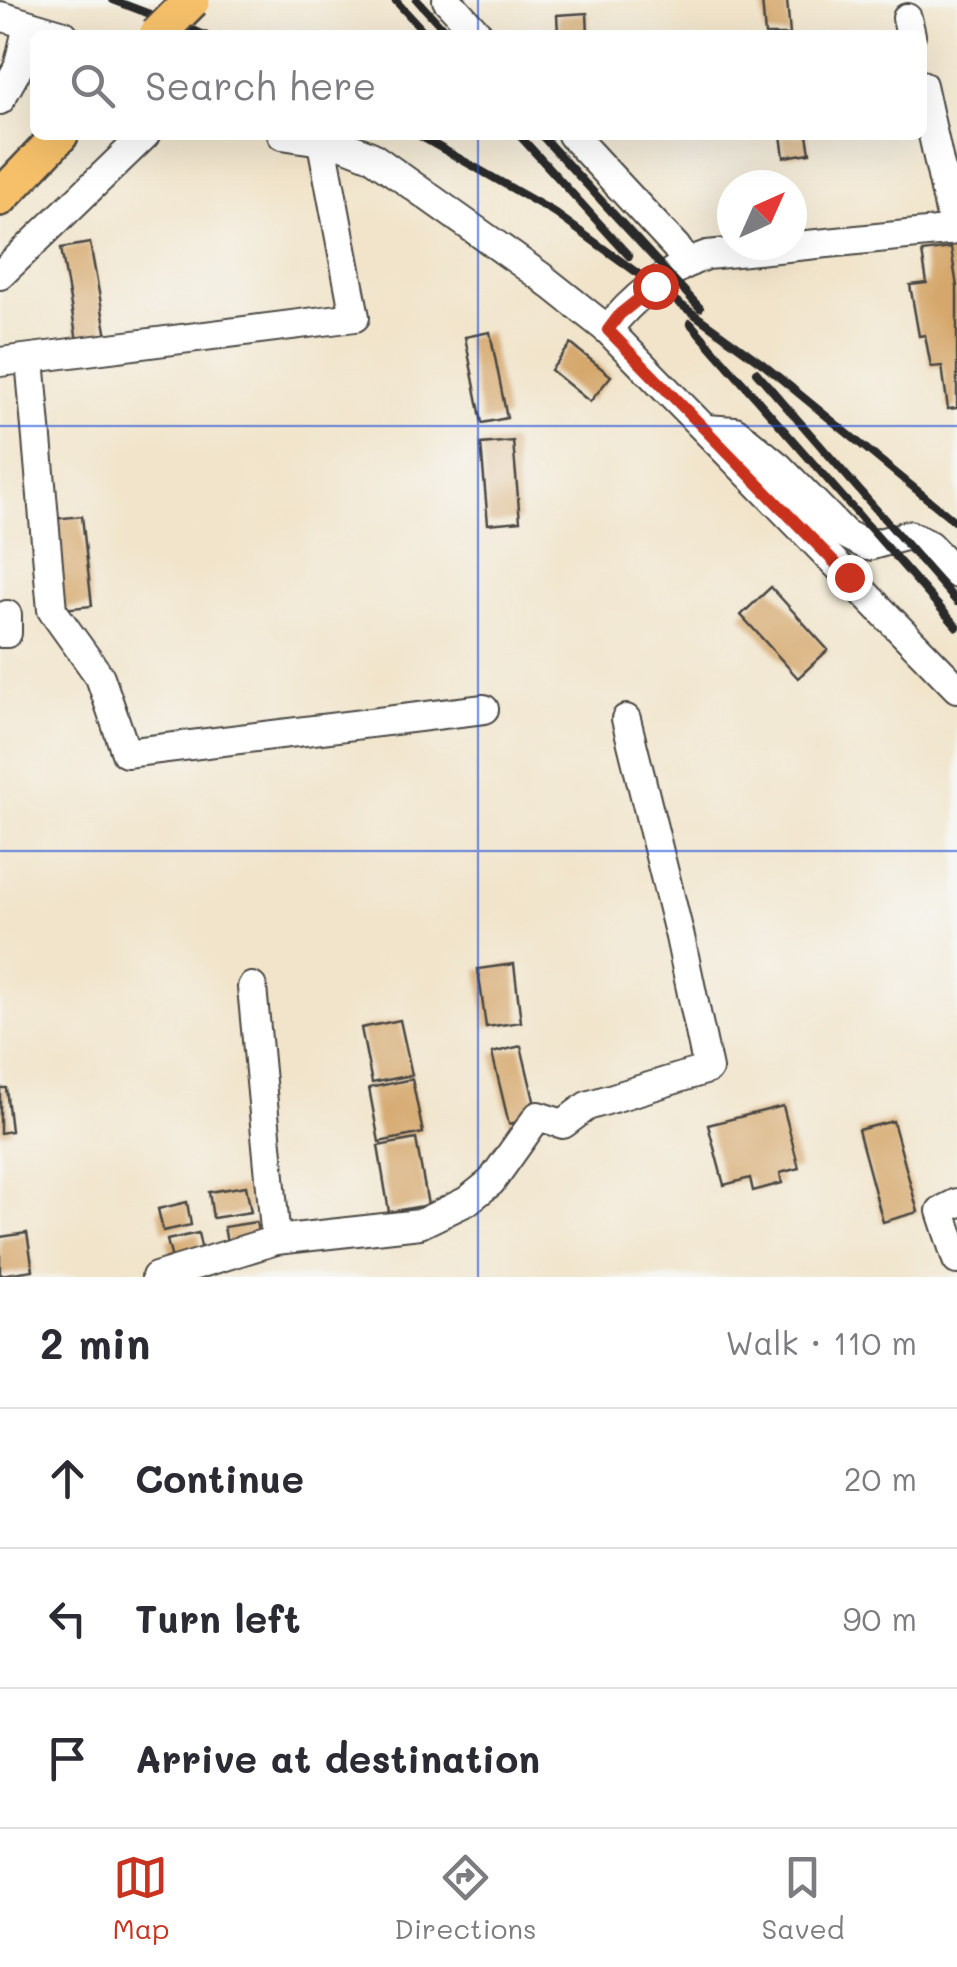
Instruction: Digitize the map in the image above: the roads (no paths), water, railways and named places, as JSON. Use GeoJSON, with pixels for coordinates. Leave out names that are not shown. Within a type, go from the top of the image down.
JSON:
{"type":"FeatureCollection","features":[{"type":"Feature","properties":{"kind":"main road"},"geometry":{"type":"LineString","coordinates":[[162,30],[192,0]]}},
{"type":"Feature","properties":{"kind":"main road"},"geometry":{"type":"LineString","coordinates":[[0,198],[55,140]]}},
{"type":"Feature","properties":{"kind":"street"},"geometry":{"type":"LineString","coordinates":[[447,0],[474,30]]}},
{"type":"Feature","properties":{"kind":"street"},"geometry":{"type":"LineString","coordinates":[[0,16],[48,30]]}},
{"type":"Feature","properties":{"kind":"street"},"geometry":{"type":"LineString","coordinates":[[0,100],[18,68],[28,24]]}},
{"type":"Feature","properties":{"kind":"street"},"geometry":{"type":"LineString","coordinates":[[608,330],[620,314],[686,262],[708,255],[956,230],[927,106]]}},
{"type":"Feature","properties":{"kind":"street"},"geometry":{"type":"LineString","coordinates":[[0,275],[140,140]]}},
{"type":"Feature","properties":{"kind":"street"},"geometry":{"type":"LineString","coordinates":[[307,140],[341,144],[372,156],[540,276],[608,330],[957,688]]}},
{"type":"Feature","properties":{"kind":"street"},"geometry":{"type":"LineString","coordinates":[[577,140],[686,262]]}},
{"type":"Feature","properties":{"kind":"street"},"geometry":{"type":"LineString","coordinates":[[0,362],[355,317],[322,143]]}},
{"type":"Feature","properties":{"kind":"street"},"geometry":{"type":"LineString","coordinates":[[30,359],[52,610],[100,676],[126,754],[484,709]]}},
{"type":"Feature","properties":{"kind":"street"},"geometry":{"type":"LineString","coordinates":[[706,429],[735,431],[779,468],[845,534],[868,546],[908,534],[929,545],[957,574]]}},
{"type":"Feature","properties":{"kind":"street"},"geometry":{"type":"LineString","coordinates":[[156,1277],[276,1240],[420,1224],[467,1201],[491,1182],[538,1116],[564,1124],[586,1106],[708,1069],[626,719]]}},
{"type":"Feature","properties":{"kind":"street"},"geometry":{"type":"LineString","coordinates":[[252,987],[276,1240]]}},
{"type":"Feature","properties":{"kind":"street"},"geometry":{"type":"LineString","coordinates":[[957,1203],[941,1211],[957,1260]]}},
{"type":"Feature","properties":{"kind":"railway"},"geometry":{"type":"LineString","coordinates":[[113,0],[192,30]]}},
{"type":"Feature","properties":{"kind":"railway"},"geometry":{"type":"LineString","coordinates":[[395,0],[422,30]]}},
{"type":"Feature","properties":{"kind":"railway"},"geometry":{"type":"LineString","coordinates":[[417,0],[444,30]]}},
{"type":"Feature","properties":{"kind":"railway"},"geometry":{"type":"LineString","coordinates":[[427,140],[552,211],[764,365],[957,523]]}},
{"type":"Feature","properties":{"kind":"railway"},"geometry":{"type":"LineString","coordinates":[[524,140],[629,256]]}},
{"type":"Feature","properties":{"kind":"railway"},"geometry":{"type":"LineString","coordinates":[[546,140],[700,308]]}},
{"type":"Feature","properties":{"kind":"railway"},"geometry":{"type":"LineString","coordinates":[[690,323],[957,627]]}},
{"type":"Feature","properties":{"kind":"railway"},"geometry":{"type":"LineString","coordinates":[[756,372],[957,602]]}}]}
